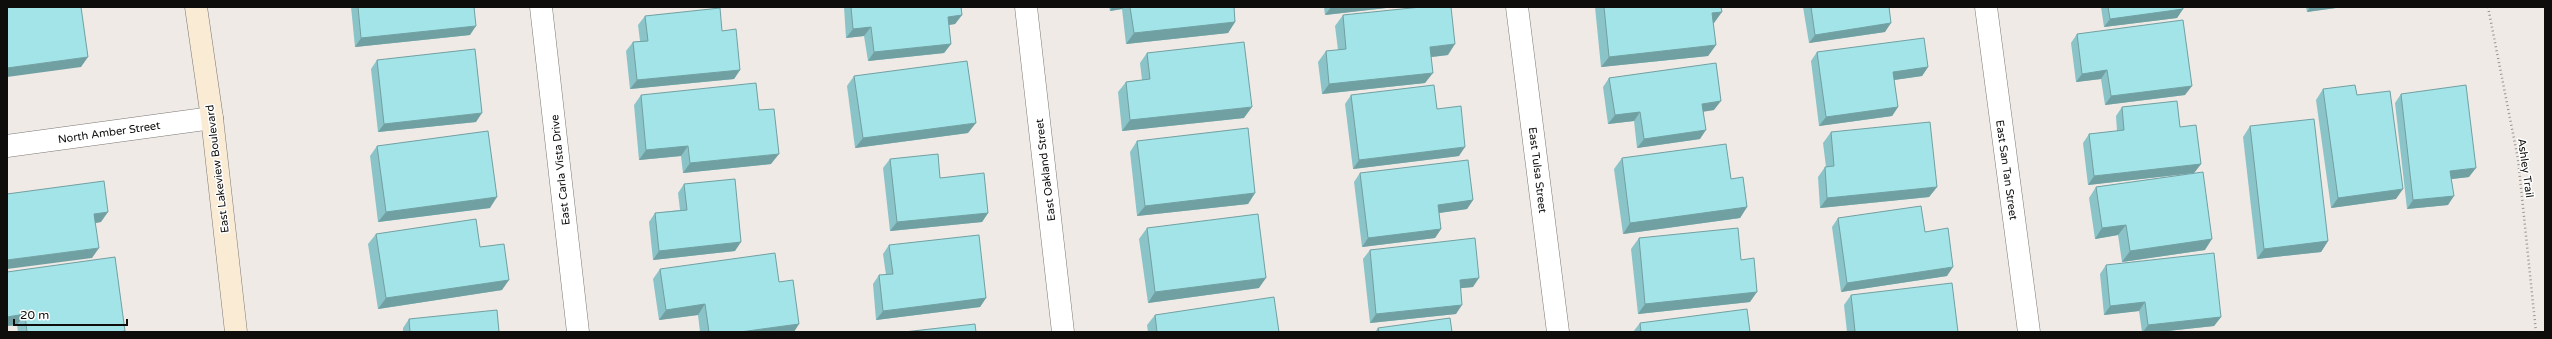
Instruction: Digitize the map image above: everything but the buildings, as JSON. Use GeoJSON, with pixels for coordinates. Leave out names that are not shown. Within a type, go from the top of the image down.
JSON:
{"type":"FeatureCollection","features":[{"type":"Feature","properties":{"kind":"street","name":"East Lakeview Boulevard"},"geometry":{"type":"LineString","coordinates":[[196,7],[212,118],[236,332]]}},
{"type":"Feature","properties":{"kind":"street","name":"East Carla Vista Drive"},"geometry":{"type":"LineString","coordinates":[[541,7],[578,332]]}},
{"type":"Feature","properties":{"kind":"street","name":"East Oakland Street"},"geometry":{"type":"LineString","coordinates":[[1026,7],[1064,332]]}},
{"type":"Feature","properties":{"kind":"street","name":"East Tulsa Street"},"geometry":{"type":"LineString","coordinates":[[1517,7],[1558,332]]}},
{"type":"Feature","properties":{"kind":"street","name":"East San Tan Street"},"geometry":{"type":"LineString","coordinates":[[1986,7],[2029,332]]}},
{"type":"Feature","properties":{"kind":"street","name":"North Amber Street"},"geometry":{"type":"LineString","coordinates":[[7,146],[212,118]]}},
{"type":"Feature","properties":{"kind":"path","name":"Ashley Trail"},"geometry":{"type":"LineString","coordinates":[[2488,7],[2518,159],[2536,332]]}}]}
